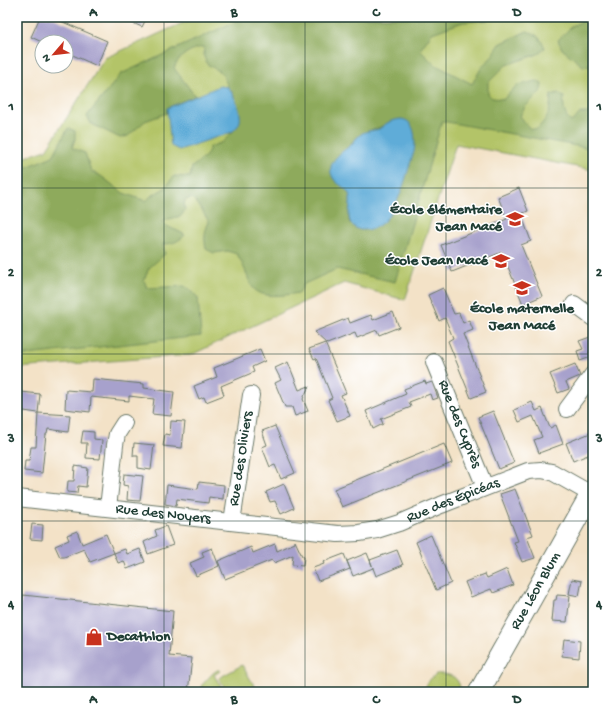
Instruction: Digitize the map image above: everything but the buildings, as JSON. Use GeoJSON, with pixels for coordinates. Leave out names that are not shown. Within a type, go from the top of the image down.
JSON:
{"type":"FeatureCollection","features":[{"type":"Feature","properties":{"kind":"main road","name":"Rue Léon Blum"},"geometry":{"type":"LineString","coordinates":[[479,692],[592,492]]}},
{"type":"Feature","properties":{"kind":"street"},"geometry":{"type":"LineString","coordinates":[[574,304],[593,318]]}},
{"type":"Feature","properties":{"kind":"street","name":"Rue des Cyprès"},"geometry":{"type":"LineString","coordinates":[[434,362],[485,487]]}},
{"type":"Feature","properties":{"kind":"street"},"geometry":{"type":"LineString","coordinates":[[567,408],[593,374]]}},
{"type":"Feature","properties":{"kind":"street","name":"Rue des Oliviers"},"geometry":{"type":"LineString","coordinates":[[232,522],[251,395]]}},
{"type":"Feature","properties":{"kind":"street"},"geometry":{"type":"LineString","coordinates":[[108,508],[117,434],[124,423]]}},
{"type":"Feature","properties":{"kind":"street","name":"Rue des Épicéas"},"geometry":{"type":"LineString","coordinates":[[309,530],[338,534],[377,530],[399,523],[528,470],[552,472],[592,492]]}},
{"type":"Feature","properties":{"kind":"street","name":"Rue des Noyers"},"geometry":{"type":"LineString","coordinates":[[18,496],[108,508],[309,530]]}},
{"type":"Feature","properties":{"kind":"green space"},"geometry":{"type":"Polygon","coordinates":[[[196,17],[593,17],[593,170],[456,144],[405,300],[344,283],[191,355],[17,368],[17,160],[46,150],[105,58],[196,17]]]}},
{"type":"Feature","properties":{"kind":"green space"},"geometry":{"type":"Polygon","coordinates":[[[245,17],[492,17],[489,20],[463,22],[432,33],[420,50],[434,64],[472,84],[483,65],[490,59],[500,44],[527,31],[533,34],[540,39],[545,48],[538,54],[506,65],[488,83],[488,94],[492,98],[504,99],[517,85],[537,81],[542,84],[541,91],[525,107],[520,116],[530,129],[537,129],[544,121],[549,110],[551,95],[558,93],[564,97],[564,111],[571,122],[580,113],[593,113],[593,149],[442,121],[395,282],[337,269],[304,284],[299,293],[272,296],[265,295],[254,289],[237,254],[227,251],[214,253],[206,249],[205,235],[209,222],[198,204],[192,198],[185,200],[185,210],[181,216],[162,222],[185,235],[175,242],[163,244],[165,254],[149,268],[144,280],[147,288],[184,286],[191,290],[198,298],[201,336],[17,356],[17,171],[53,156],[68,128],[75,131],[75,139],[72,148],[85,153],[91,171],[101,176],[123,193],[146,201],[151,196],[165,188],[174,176],[190,177],[192,167],[206,156],[210,147],[223,142],[237,127],[233,92],[228,87],[222,73],[207,64],[204,57],[204,47],[186,53],[182,56],[174,68],[195,96],[167,108],[167,113],[145,121],[128,136],[120,138],[90,123],[87,116],[121,74],[245,17]],[[385,124],[365,132],[358,137],[331,168],[333,178],[347,189],[349,193],[349,220],[350,223],[357,229],[385,124]]]}},
{"type":"Feature","properties":{"kind":"green space"},"geometry":{"type":"Polygon","coordinates":[[[510,17],[534,17],[534,20],[518,21],[510,17]]]}},
{"type":"Feature","properties":{"kind":"green space"},"geometry":{"type":"Polygon","coordinates":[[[586,17],[593,17],[593,67],[583,66],[562,49],[558,40],[572,26],[586,19],[586,17]]]}},
{"type":"Feature","properties":{"kind":"green space"},"geometry":{"type":"Polygon","coordinates":[[[242,665],[258,692],[227,692],[219,678],[242,665]]]}},
{"type":"Feature","properties":{"kind":"green space"},"geometry":{"type":"Polygon","coordinates":[[[219,669],[220,671],[214,675],[224,692],[203,692],[201,686],[213,673],[219,669]]]}},
{"type":"Feature","properties":{"kind":"green space"},"geometry":{"type":"Polygon","coordinates":[[[436,674],[450,675],[456,679],[460,687],[460,692],[425,692],[428,682],[436,674]]]}},
{"type":"Feature","properties":{"kind":"water"},"geometry":{"type":"Polygon","coordinates":[[[220,86],[228,87],[233,94],[240,113],[237,127],[232,132],[179,150],[171,146],[167,108],[220,86]]]}},
{"type":"Feature","properties":{"kind":"water"},"geometry":{"type":"Polygon","coordinates":[[[400,119],[409,123],[414,131],[415,137],[414,152],[403,188],[391,213],[383,222],[374,228],[362,230],[358,229],[351,224],[350,221],[350,203],[348,192],[336,182],[332,176],[331,166],[336,158],[361,134],[379,129],[390,121],[400,119]]]}},
{"type":"Feature","properties":{"kind":"place","name":"École élémentaire Jean Macé"},"geometry":{"type":"Point","coordinates":[515,219]}},
{"type":"Feature","properties":{"kind":"place","name":"École Jean Macé"},"geometry":{"type":"Point","coordinates":[501,261]}},
{"type":"Feature","properties":{"kind":"place","name":"École maternelle Jean Macé"},"geometry":{"type":"Point","coordinates":[522,288]}},
{"type":"Feature","properties":{"kind":"place","name":"Decathlon"},"geometry":{"type":"Point","coordinates":[94,637]}}]}
